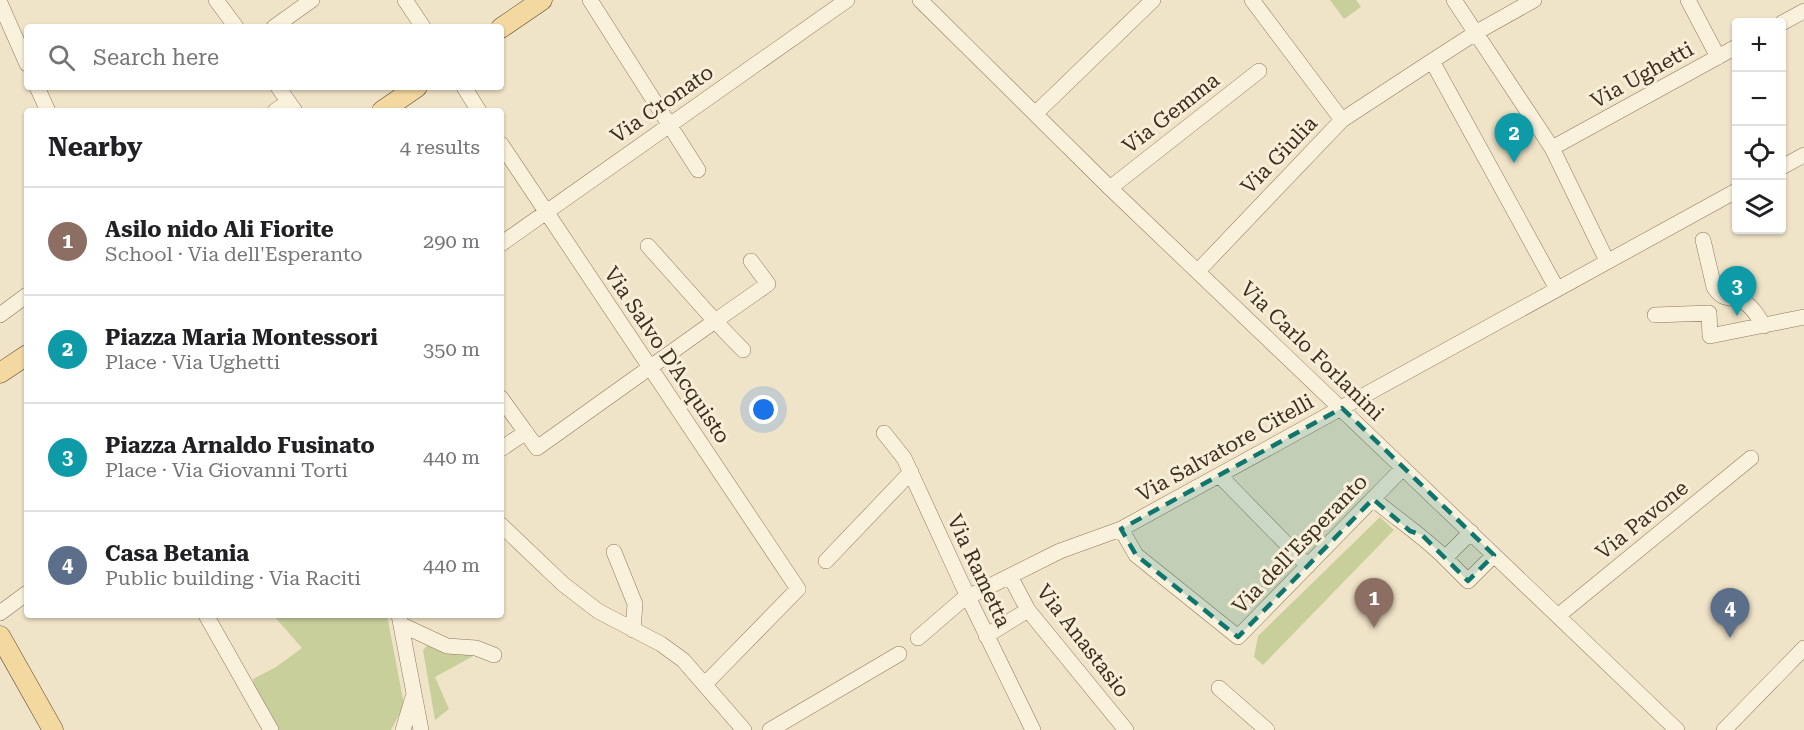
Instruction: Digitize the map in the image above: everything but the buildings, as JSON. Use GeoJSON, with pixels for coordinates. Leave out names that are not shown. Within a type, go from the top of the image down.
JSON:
{"type":"FeatureCollection","features":[{"type":"Feature","properties":{"kind":"main road"},"geometry":{"type":"LineString","coordinates":[[504,26],[542,0]]}},
{"type":"Feature","properties":{"kind":"main road"},"geometry":{"type":"LineString","coordinates":[[386,108],[413,90]]}},
{"type":"Feature","properties":{"kind":"main road"},"geometry":{"type":"LineString","coordinates":[[0,373],[24,357]]}},
{"type":"Feature","properties":{"kind":"main road"},"geometry":{"type":"LineString","coordinates":[[0,636],[53,730]]}},
{"type":"Feature","properties":{"kind":"street"},"geometry":{"type":"LineString","coordinates":[[216,0],[234,24]]}},
{"type":"Feature","properties":{"kind":"street"},"geometry":{"type":"LineString","coordinates":[[278,24],[312,0]]}},
{"type":"Feature","properties":{"kind":"street"},"geometry":{"type":"LineString","coordinates":[[405,0],[421,24]]}},
{"type":"Feature","properties":{"kind":"street"},"geometry":{"type":"LineString","coordinates":[[590,0],[698,170]]}},
{"type":"Feature","properties":{"kind":"street","name":"Via Cronato"},"geometry":{"type":"LineString","coordinates":[[504,242],[847,0]]}},
{"type":"Feature","properties":{"kind":"street","name":"Via Carlo Forlanini"},"geometry":{"type":"LineString","coordinates":[[920,0],[1110,188],[1677,730]]}},
{"type":"Feature","properties":{"kind":"street"},"geometry":{"type":"LineString","coordinates":[[1036,113],[1153,0]]}},
{"type":"Feature","properties":{"kind":"street"},"geometry":{"type":"LineString","coordinates":[[1252,0],[1342,120]]}},
{"type":"Feature","properties":{"kind":"street"},"geometry":{"type":"LineString","coordinates":[[1454,0],[1552,148],[1607,261]]}},
{"type":"Feature","properties":{"kind":"street","name":"Via Giulia"},"geometry":{"type":"LineString","coordinates":[[1198,271],[1342,120],[1477,32],[1534,0]]}},
{"type":"Feature","properties":{"kind":"street"},"geometry":{"type":"LineString","coordinates":[[1688,0],[1718,57]]}},
{"type":"Feature","properties":{"kind":"street"},"geometry":{"type":"LineString","coordinates":[[0,3],[24,57]]}},
{"type":"Feature","properties":{"kind":"street"},"geometry":{"type":"LineString","coordinates":[[1786,21],[1804,11]]}},
{"type":"Feature","properties":{"kind":"street","name":"Via Ughetti"},"geometry":{"type":"LineString","coordinates":[[1552,148],[1732,50]]}},
{"type":"Feature","properties":{"kind":"street"},"geometry":{"type":"LineString","coordinates":[[1432,61],[1557,290]]}},
{"type":"Feature","properties":{"kind":"street","name":"Via Gemma"},"geometry":{"type":"LineString","coordinates":[[1110,188],[1259,71]]}},
{"type":"Feature","properties":{"kind":"street"},"geometry":{"type":"LineString","coordinates":[[38,90],[47,108]]}},
{"type":"Feature","properties":{"kind":"street"},"geometry":{"type":"LineString","coordinates":[[280,90],[291,106]]}},
{"type":"Feature","properties":{"kind":"street"},"geometry":{"type":"LineString","coordinates":[[466,90],[477,108]]}},
{"type":"Feature","properties":{"kind":"street","name":"Via Salvo D'Acquisto"},"geometry":{"type":"LineString","coordinates":[[504,149],[798,590],[705,684]]}},
{"type":"Feature","properties":{"kind":"street"},"geometry":{"type":"LineString","coordinates":[[1786,165],[1804,154]]}},
{"type":"Feature","properties":{"kind":"street","name":"Via Salvatore Citelli"},"geometry":{"type":"LineString","coordinates":[[918,638],[968,597],[1060,550],[1121,529],[1732,194]]}},
{"type":"Feature","properties":{"kind":"street"},"geometry":{"type":"LineString","coordinates":[[1703,240],[1714,287],[1724,297],[1743,301],[1772,324]]}},
{"type":"Feature","properties":{"kind":"street"},"geometry":{"type":"LineString","coordinates":[[648,246],[743,350]]}},
{"type":"Feature","properties":{"kind":"street"},"geometry":{"type":"LineString","coordinates":[[504,402],[537,448],[768,284],[751,261]]}},
{"type":"Feature","properties":{"kind":"street"},"geometry":{"type":"LineString","coordinates":[[0,315],[24,297]]}},
{"type":"Feature","properties":{"kind":"street"},"geometry":{"type":"LineString","coordinates":[[1655,315],[1709,314],[1710,336],[1804,317]]}},
{"type":"Feature","properties":{"kind":"street"},"geometry":{"type":"LineString","coordinates":[[504,447],[526,432]]}},
{"type":"Feature","properties":{"kind":"street","name":"Via Rametta"},"geometry":{"type":"LineString","coordinates":[[884,433],[904,458],[986,636],[1033,730]]}},
{"type":"Feature","properties":{"kind":"street","name":"Via Pavone"},"geometry":{"type":"LineString","coordinates":[[1559,615],[1751,458]]}},
{"type":"Feature","properties":{"kind":"street","name":"Via dell'Esperanto"},"geometry":{"type":"LineString","coordinates":[[1121,529],[1136,555],[1238,637],[1404,468]]}},
{"type":"Feature","properties":{"kind":"street"},"geometry":{"type":"LineString","coordinates":[[826,561],[910,472]]}},
{"type":"Feature","properties":{"kind":"street"},"geometry":{"type":"LineString","coordinates":[[1220,476],[1308,566]]}},
{"type":"Feature","properties":{"kind":"street"},"geometry":{"type":"LineString","coordinates":[[1373,499],[1410,531],[1422,535],[1468,581],[1494,555]]}},
{"type":"Feature","properties":{"kind":"street"},"geometry":{"type":"LineString","coordinates":[[504,528],[563,584],[598,611],[661,644],[683,660],[744,730]]}},
{"type":"Feature","properties":{"kind":"street"},"geometry":{"type":"LineString","coordinates":[[1445,558],[1471,532]]}},
{"type":"Feature","properties":{"kind":"street"},"geometry":{"type":"LineString","coordinates":[[614,552],[635,604],[633,630]]}},
{"type":"Feature","properties":{"kind":"street","name":"Via Anastasio"},"geometry":{"type":"LineString","coordinates":[[1010,576],[1028,610],[1126,730]]}},
{"type":"Feature","properties":{"kind":"street"},"geometry":{"type":"LineString","coordinates":[[0,613],[24,595]]}},
{"type":"Feature","properties":{"kind":"street"},"geometry":{"type":"LineString","coordinates":[[986,636],[1028,610]]}},
{"type":"Feature","properties":{"kind":"street"},"geometry":{"type":"LineString","coordinates":[[208,618],[271,730]]}},
{"type":"Feature","properties":{"kind":"street"},"geometry":{"type":"LineString","coordinates":[[401,620],[447,646],[476,648],[494,655]]}},
{"type":"Feature","properties":{"kind":"street"},"geometry":{"type":"LineString","coordinates":[[401,620],[421,730]]}},
{"type":"Feature","properties":{"kind":"street"},"geometry":{"type":"LineString","coordinates":[[1724,730],[1804,648]]}},
{"type":"Feature","properties":{"kind":"street"},"geometry":{"type":"LineString","coordinates":[[770,730],[899,654]]}},
{"type":"Feature","properties":{"kind":"street"},"geometry":{"type":"LineString","coordinates":[[403,730],[414,685]]}},
{"type":"Feature","properties":{"kind":"street"},"geometry":{"type":"LineString","coordinates":[[1219,688],[1267,730]]}},
{"type":"Feature","properties":{"kind":"highlighted area"},"geometry":{"type":"Polygon","coordinates":[[[1342,408],[1494,555],[1468,581],[1422,535],[1410,531],[1373,499],[1238,637],[1136,555],[1121,529],[1342,408]]]}},
{"type":"Feature","properties":{"kind":"green space"},"geometry":{"type":"Polygon","coordinates":[[[1330,0],[1356,0],[1361,7],[1344,19],[1330,0]]]}},
{"type":"Feature","properties":{"kind":"green space"},"geometry":{"type":"Polygon","coordinates":[[[1380,517],[1394,530],[1263,665],[1254,657],[1258,636],[1380,517]]]}},
{"type":"Feature","properties":{"kind":"green space"},"geometry":{"type":"Polygon","coordinates":[[[276,618],[388,618],[404,705],[391,730],[279,730],[255,690],[253,679],[276,667],[302,648],[276,618]]]}},
{"type":"Feature","properties":{"kind":"green space"},"geometry":{"type":"Polygon","coordinates":[[[429,644],[477,654],[435,677],[449,709],[435,720],[423,650],[429,644]]]}},
{"type":"Feature","properties":{"kind":"place","name":"Piazza Maria Montessori"},"geometry":{"type":"Point","coordinates":[1514,163]}},
{"type":"Feature","properties":{"kind":"place","name":"Piazza Arnaldo Fusinato"},"geometry":{"type":"Point","coordinates":[1737,316]}},
{"type":"Feature","properties":{"kind":"place","name":"Asilo nido Ali Fiorite"},"geometry":{"type":"Point","coordinates":[1374,628]}},
{"type":"Feature","properties":{"kind":"place","name":"Casa Betania"},"geometry":{"type":"Point","coordinates":[1730,638]}}]}
